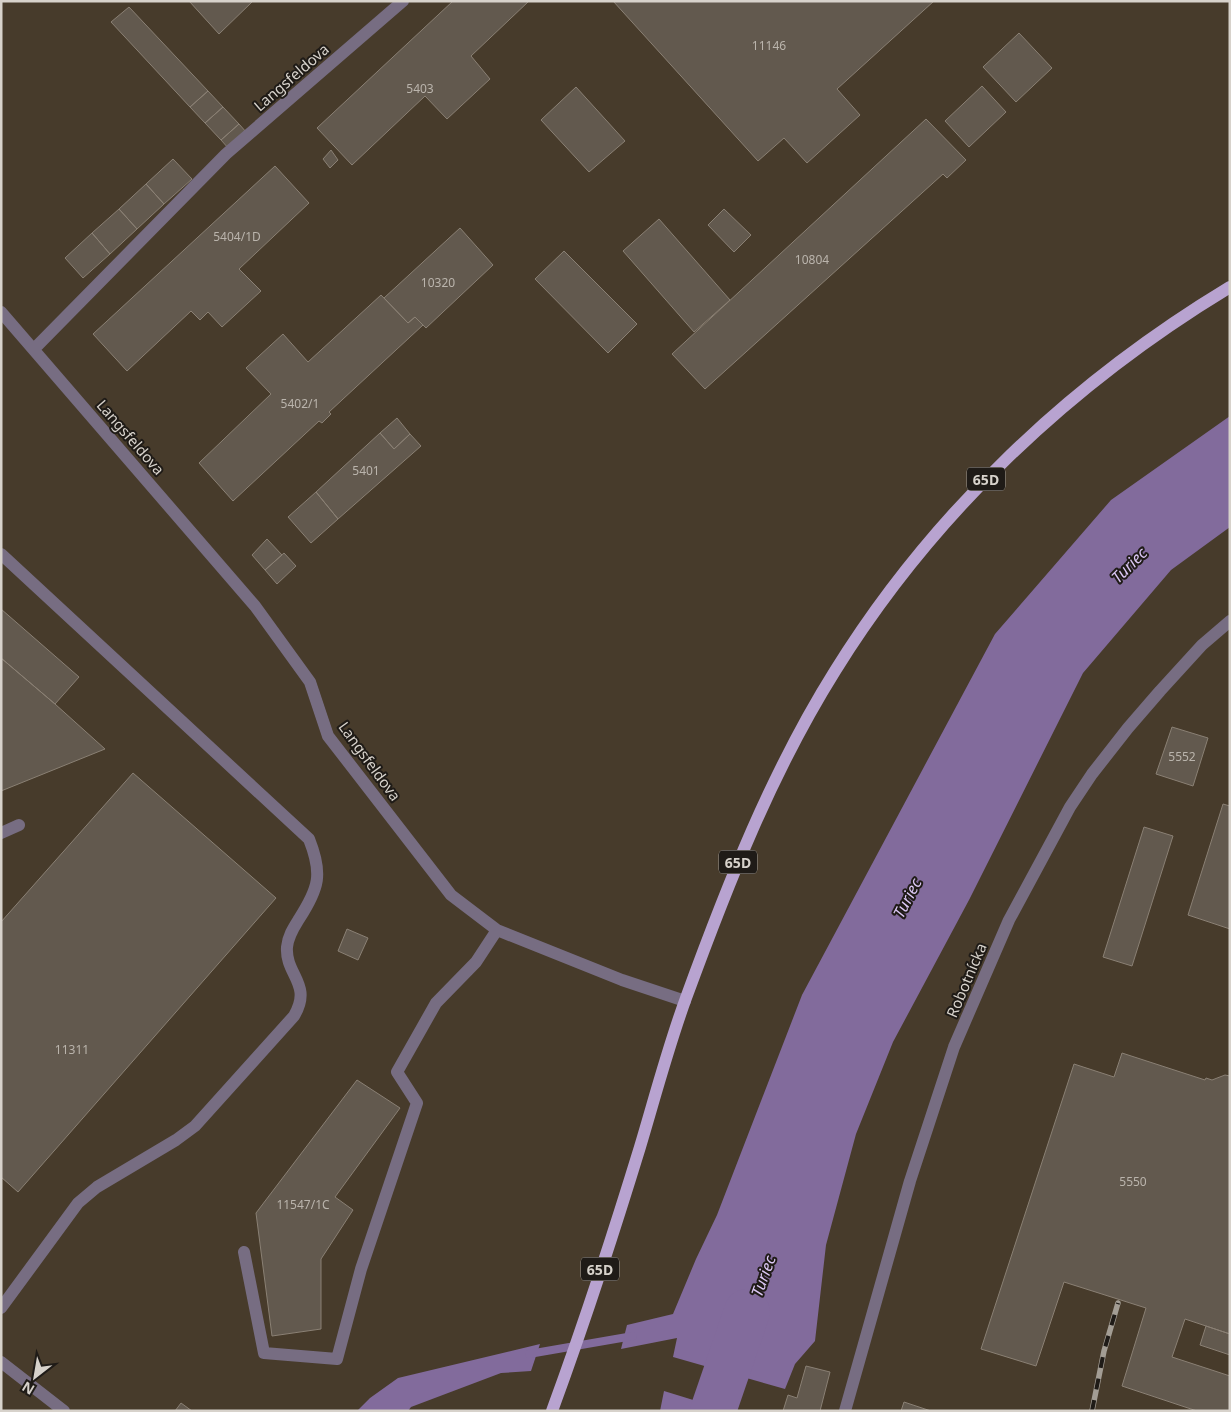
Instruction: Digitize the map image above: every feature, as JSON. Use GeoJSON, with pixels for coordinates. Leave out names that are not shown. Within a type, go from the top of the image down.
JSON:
{"type":"FeatureCollection","features":[{"type":"Feature","properties":{"kind":"main road","name":"65D"},"geometry":{"type":"LineString","coordinates":[[552,1411],[621,1208],[685,1001],[757,818],[780,771],[834,672],[904,571],[980,485],[1055,413],[1138,347],[1230,287]]}},
{"type":"Feature","properties":{"kind":"street","name":"Langsfeldova"},"geometry":{"type":"LineString","coordinates":[[34,349],[226,154],[403,1]]}},
{"type":"Feature","properties":{"kind":"street","name":"Langsfeldova"},"geometry":{"type":"LineString","coordinates":[[1,312],[255,606],[310,682],[328,736],[451,895],[497,930],[622,980],[685,1001]]}},
{"type":"Feature","properties":{"kind":"street"},"geometry":{"type":"LineString","coordinates":[[1,554],[309,840],[317,859],[318,879],[310,902],[289,937],[287,947],[287,956],[301,996],[294,1016],[195,1126],[176,1140],[97,1187],[78,1203],[1,1308]]}},
{"type":"Feature","properties":{"kind":"street","name":"Robotnícka"},"geometry":{"type":"LineString","coordinates":[[845,1411],[910,1181],[954,1047],[1009,920],[1070,807],[1092,774],[1160,691],[1202,645],[1230,621]]}},
{"type":"Feature","properties":{"kind":"street"},"geometry":{"type":"LineString","coordinates":[[1,832],[19,825]]}},
{"type":"Feature","properties":{"kind":"street"},"geometry":{"type":"LineString","coordinates":[[244,1252],[264,1353],[337,1359],[362,1269],[417,1103],[398,1072],[436,1003],[476,962],[497,930]]}},
{"type":"Feature","properties":{"kind":"street"},"geometry":{"type":"LineString","coordinates":[[1,1362],[64,1411]]}},
{"type":"Feature","properties":{"kind":"shaded area"},"geometry":{"type":"Polygon","coordinates":[[[1,1],[1230,1],[1230,1411],[1,1411],[1,1]]]}},
{"type":"Feature","properties":{"kind":"water"},"geometry":{"type":"Polygon","coordinates":[[[1230,416],[1230,527],[1171,570],[1083,673],[969,900],[893,1042],[856,1134],[826,1245],[815,1341],[795,1364],[785,1389],[673,1357],[677,1338],[621,1349],[627,1325],[673,1314],[717,1215],[802,995],[995,634],[1111,500],[1230,416]]]}},
{"type":"Feature","properties":{"kind":"water"},"geometry":{"type":"Polygon","coordinates":[[[540,1344],[531,1371],[501,1373],[411,1407],[408,1411],[357,1411],[370,1398],[398,1378],[540,1344]]]}},
{"type":"Feature","properties":{"kind":"water"},"geometry":{"type":"Polygon","coordinates":[[[664,1391],[729,1411],[660,1411],[664,1391]]]}},
{"type":"Feature","properties":{"kind":"building"},"geometry":{"type":"Polygon","coordinates":[[[189,1],[253,1],[219,34],[189,1]]]}},
{"type":"Feature","properties":{"kind":"building"},"geometry":{"type":"Polygon","coordinates":[[[453,1],[529,1],[471,56],[490,79],[447,119],[425,96],[352,165],[317,128],[453,1]]]}},
{"type":"Feature","properties":{"kind":"building"},"geometry":{"type":"Polygon","coordinates":[[[613,1],[934,1],[837,89],[860,115],[807,163],[784,138],[758,161],[613,1]]]}},
{"type":"Feature","properties":{"kind":"building"},"geometry":{"type":"Polygon","coordinates":[[[129,7],[208,91],[190,107],[111,22],[129,7]]]}},
{"type":"Feature","properties":{"kind":"building"},"geometry":{"type":"Polygon","coordinates":[[[1019,33],[1052,68],[1016,102],[983,67],[1019,33]]]}},
{"type":"Feature","properties":{"kind":"building"},"geometry":{"type":"Polygon","coordinates":[[[982,86],[1006,112],[969,147],[945,121],[982,86]]]}},
{"type":"Feature","properties":{"kind":"building"},"geometry":{"type":"Polygon","coordinates":[[[576,87],[625,141],[589,172],[541,120],[576,87]]]}},
{"type":"Feature","properties":{"kind":"building"},"geometry":{"type":"Polygon","coordinates":[[[208,91],[223,107],[205,123],[190,107],[208,91]]]}},
{"type":"Feature","properties":{"kind":"building"},"geometry":{"type":"Polygon","coordinates":[[[223,107],[239,124],[221,140],[205,123],[223,107]]]}},
{"type":"Feature","properties":{"kind":"building"},"geometry":{"type":"Polygon","coordinates":[[[926,119],[966,160],[947,178],[943,174],[705,389],[672,354],[926,119]]]}},
{"type":"Feature","properties":{"kind":"building"},"geometry":{"type":"Polygon","coordinates":[[[239,124],[247,133],[229,149],[221,140],[239,124]]]}},
{"type":"Feature","properties":{"kind":"building"},"geometry":{"type":"Polygon","coordinates":[[[331,150],[338,160],[330,168],[323,159],[331,150]]]}},
{"type":"Feature","properties":{"kind":"building"},"geometry":{"type":"Polygon","coordinates":[[[173,159],[192,179],[164,204],[146,184],[173,159]]]}},
{"type":"Feature","properties":{"kind":"building"},"geometry":{"type":"Polygon","coordinates":[[[275,166],[309,203],[239,269],[261,291],[222,327],[208,312],[200,320],[191,311],[127,371],[93,334],[275,166]]]}},
{"type":"Feature","properties":{"kind":"building"},"geometry":{"type":"Polygon","coordinates":[[[146,184],[164,204],[137,229],[119,209],[146,184]]]}},
{"type":"Feature","properties":{"kind":"building"},"geometry":{"type":"Polygon","coordinates":[[[119,209],[137,229],[110,254],[92,233],[119,209]]]}},
{"type":"Feature","properties":{"kind":"building"},"geometry":{"type":"Polygon","coordinates":[[[724,209],[751,235],[734,252],[708,225],[724,209]]]}},
{"type":"Feature","properties":{"kind":"building"},"geometry":{"type":"Polygon","coordinates":[[[659,219],[730,300],[694,332],[623,251],[659,219]]]}},
{"type":"Feature","properties":{"kind":"building"},"geometry":{"type":"Polygon","coordinates":[[[460,228],[493,265],[426,328],[415,317],[408,323],[384,298],[460,228]]]}},
{"type":"Feature","properties":{"kind":"building"},"geometry":{"type":"Polygon","coordinates":[[[92,233],[110,254],[83,278],[65,258],[92,233]]]}},
{"type":"Feature","properties":{"kind":"building"},"geometry":{"type":"Polygon","coordinates":[[[564,251],[637,324],[608,353],[535,279],[564,251]]]}},
{"type":"Feature","properties":{"kind":"building"},"geometry":{"type":"Polygon","coordinates":[[[381,295],[408,323],[415,317],[423,325],[329,412],[331,414],[322,423],[319,421],[233,501],[199,463],[271,394],[246,368],[283,334],[308,362],[381,295]]]}},
{"type":"Feature","properties":{"kind":"building"},"geometry":{"type":"Polygon","coordinates":[[[397,418],[410,434],[394,449],[380,433],[397,418]]]}},
{"type":"Feature","properties":{"kind":"building"},"geometry":{"type":"Polygon","coordinates":[[[380,433],[394,449],[410,434],[421,446],[338,519],[316,492],[380,433]]]}},
{"type":"Feature","properties":{"kind":"building"},"geometry":{"type":"Polygon","coordinates":[[[316,492],[338,519],[311,543],[288,517],[316,492]]]}},
{"type":"Feature","properties":{"kind":"building"},"geometry":{"type":"Polygon","coordinates":[[[267,539],[282,555],[265,570],[252,555],[267,539]]]}},
{"type":"Feature","properties":{"kind":"building"},"geometry":{"type":"Polygon","coordinates":[[[284,553],[296,566],[277,584],[265,570],[284,553]]]}},
{"type":"Feature","properties":{"kind":"building"},"geometry":{"type":"Polygon","coordinates":[[[1,609],[79,677],[55,704],[1,658],[1,609]]]}},
{"type":"Feature","properties":{"kind":"building"},"geometry":{"type":"Polygon","coordinates":[[[1,658],[55,704],[105,749],[1,791],[1,658]]]}},
{"type":"Feature","properties":{"kind":"building"},"geometry":{"type":"Polygon","coordinates":[[[1172,727],[1208,738],[1193,786],[1156,774],[1172,727]]]}},
{"type":"Feature","properties":{"kind":"building"},"geometry":{"type":"Polygon","coordinates":[[[133,773],[276,898],[18,1192],[1,1177],[1,922],[133,773]]]}},
{"type":"Feature","properties":{"kind":"building"},"geometry":{"type":"Polygon","coordinates":[[[1223,804],[1230,806],[1230,929],[1188,915],[1223,804]]]}},
{"type":"Feature","properties":{"kind":"building"},"geometry":{"type":"Polygon","coordinates":[[[1144,827],[1173,836],[1132,966],[1103,957],[1144,827]]]}},
{"type":"Feature","properties":{"kind":"building"},"geometry":{"type":"Polygon","coordinates":[[[347,929],[368,938],[358,960],[338,951],[347,929]]]}},
{"type":"Feature","properties":{"kind":"building"},"geometry":{"type":"Polygon","coordinates":[[[1122,1053],[1205,1080],[1206,1078],[1212,1080],[1225,1075],[1230,1076],[1230,1334],[1185,1319],[1172,1357],[1230,1376],[1230,1411],[1197,1411],[1122,1386],[1146,1308],[1064,1282],[1036,1366],[981,1349],[1074,1064],[1114,1077],[1122,1053]]]}},
{"type":"Feature","properties":{"kind":"building"},"geometry":{"type":"Polygon","coordinates":[[[357,1080],[400,1108],[335,1197],[353,1210],[321,1259],[321,1329],[272,1336],[256,1213],[357,1080]]]}},
{"type":"Feature","properties":{"kind":"building"},"geometry":{"type":"Polygon","coordinates":[[[1206,1326],[1230,1334],[1230,1355],[1200,1345],[1206,1326]]]}},
{"type":"Feature","properties":{"kind":"building"},"geometry":{"type":"Polygon","coordinates":[[[806,1366],[830,1372],[820,1411],[783,1411],[788,1395],[797,1398],[806,1366]]]}},
{"type":"Feature","properties":{"kind":"building"},"geometry":{"type":"Polygon","coordinates":[[[904,1402],[931,1411],[901,1411],[904,1402]]]}},
{"type":"Feature","properties":{"kind":"building"},"geometry":{"type":"Polygon","coordinates":[[[181,1403],[192,1411],[175,1411],[181,1403]]]}},
{"type":"Feature","properties":{"kind":"waterway","name":"Turiec"},"geometry":{"type":"LineString","coordinates":[[713,1411],[747,1312]]}},
{"type":"Feature","properties":{"kind":"waterway"},"geometry":{"type":"LineString","coordinates":[[529,1354],[633,1336]]}},
{"type":"Feature","properties":{"kind":"railway"},"geometry":{"type":"LineString","coordinates":[[1092,1411],[1104,1351],[1118,1303]]}}]}
